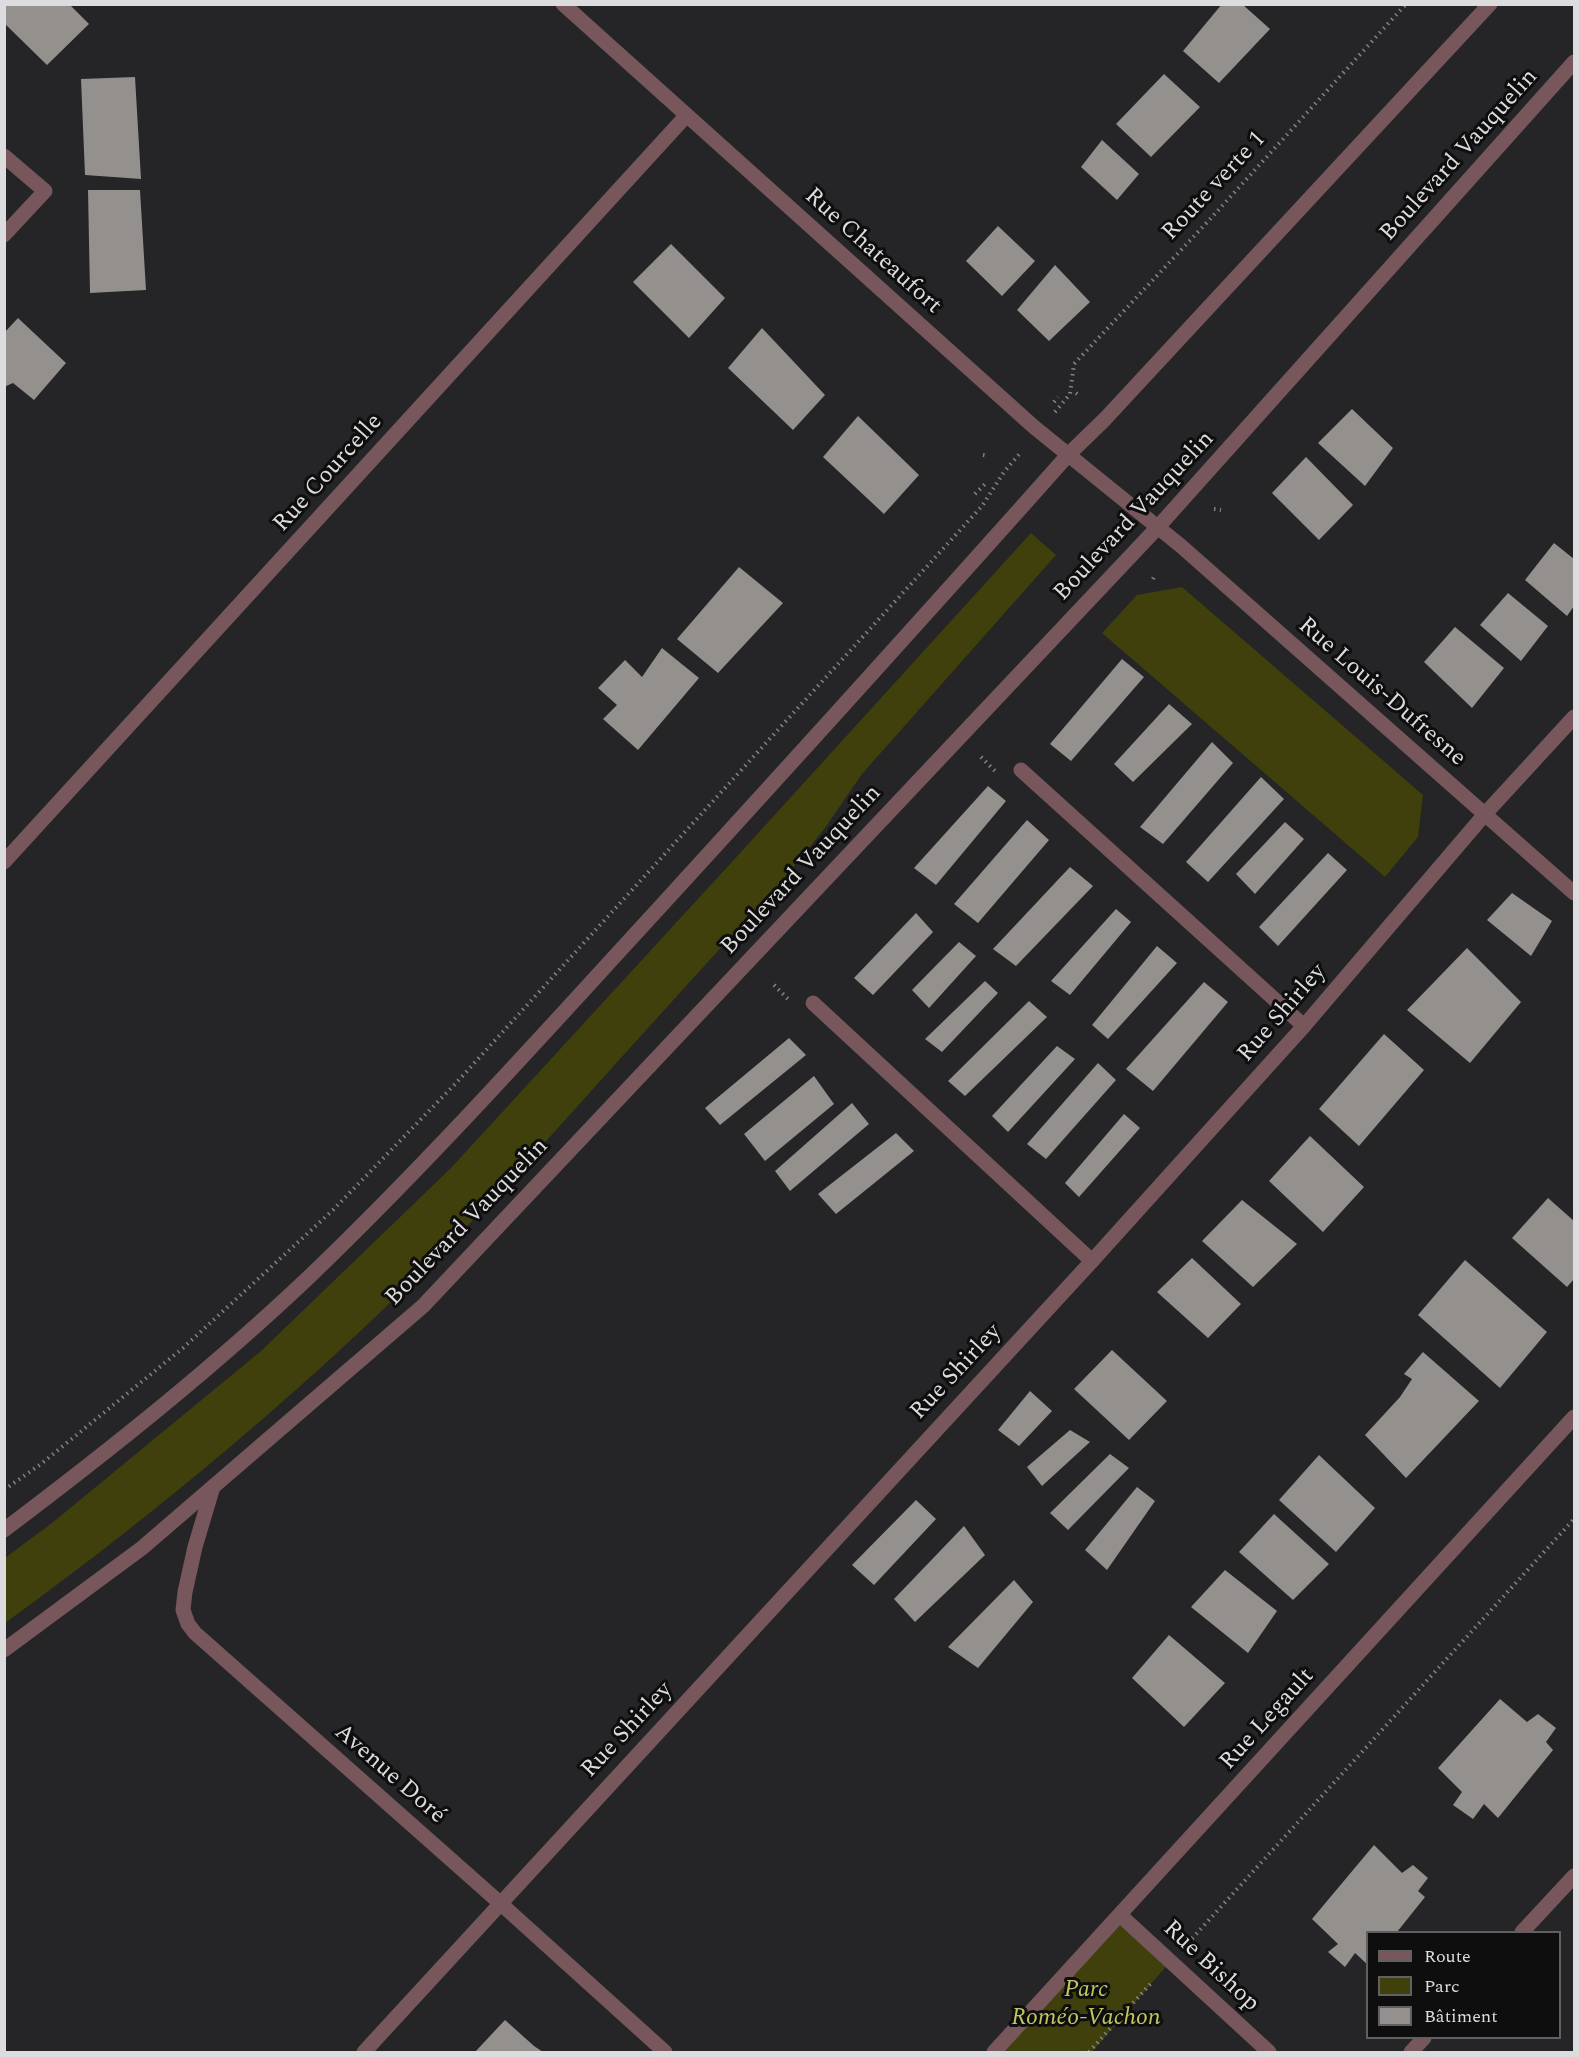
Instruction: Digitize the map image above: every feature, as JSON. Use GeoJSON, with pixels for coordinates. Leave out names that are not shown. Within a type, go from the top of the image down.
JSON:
{"type":"FeatureCollection","features":[{"type":"Feature","properties":{"kind":"street","name":"Rue Chateaufort"},"geometry":{"type":"LineString","coordinates":[[562,4],[1038,431],[1158,527]]}},
{"type":"Feature","properties":{"kind":"street"},"geometry":{"type":"LineString","coordinates":[[4,1530],[124,1438],[207,1369],[363,1224],[515,1066],[1068,455],[1105,419],[1490,4]]}},
{"type":"Feature","properties":{"kind":"street","name":"Boulevard Vauquelin"},"geometry":{"type":"LineString","coordinates":[[4,1650],[142,1548],[423,1306],[1158,527],[1575,62]]}},
{"type":"Feature","properties":{"kind":"street","name":"Rue Courcelle"},"geometry":{"type":"LineString","coordinates":[[4,862],[686,116]]}},
{"type":"Feature","properties":{"kind":"street"},"geometry":{"type":"LineString","coordinates":[[4,156],[45,191],[4,235]]}},
{"type":"Feature","properties":{"kind":"street","name":"Rue Louis-Dufresne"},"geometry":{"type":"LineString","coordinates":[[1158,527],[1575,893]]}},
{"type":"Feature","properties":{"kind":"street","name":"Rue Shirley"},"geometry":{"type":"LineString","coordinates":[[364,2052],[1092,1261],[1304,1026],[1485,814],[1575,717]]}},
{"type":"Feature","properties":{"kind":"street"},"geometry":{"type":"LineString","coordinates":[[1021,770],[1304,1026]]}},
{"type":"Feature","properties":{"kind":"street"},"geometry":{"type":"LineString","coordinates":[[813,1003],[1092,1261]]}},
{"type":"Feature","properties":{"kind":"street","name":"Rue Legault"},"geometry":{"type":"LineString","coordinates":[[994,2052],[1575,1417]]}},
{"type":"Feature","properties":{"kind":"street","name":"Avenue Doré"},"geometry":{"type":"LineString","coordinates":[[212,1490],[195,1547],[185,1592],[183,1610],[195,1634],[666,2052]]}},
{"type":"Feature","properties":{"kind":"street"},"geometry":{"type":"LineString","coordinates":[[1523,1931],[1575,1876]]}},
{"type":"Feature","properties":{"kind":"street","name":"Rue Bishop"},"geometry":{"type":"LineString","coordinates":[[1120,1915],[1269,2052]]}},
{"type":"Feature","properties":{"kind":"street"},"geometry":{"type":"LineString","coordinates":[[1411,2052],[1423,2039]]}},
{"type":"Feature","properties":{"kind":"path","name":"Route verte 1"},"geometry":{"type":"LineString","coordinates":[[1066,399],[1070,394],[1074,364],[1212,218],[1406,4]]}},
{"type":"Feature","properties":{"kind":"path"},"geometry":{"type":"LineString","coordinates":[[1054,402],[1059,397]]}},
{"type":"Feature","properties":{"kind":"path"},"geometry":{"type":"LineString","coordinates":[[975,494],[986,483]]}},
{"type":"Feature","properties":{"kind":"path"},"geometry":{"type":"LineString","coordinates":[[4,1490],[41,1464],[183,1348],[333,1210],[465,1073],[982,506]]}},
{"type":"Feature","properties":{"kind":"path"},"geometry":{"type":"LineString","coordinates":[[1214,509],[1221,510]]}},
{"type":"Feature","properties":{"kind":"path"},"geometry":{"type":"LineString","coordinates":[[1089,2052],[1575,1519]]}},
{"type":"Feature","properties":{"kind":"green space"},"geometry":{"type":"Polygon","coordinates":[[[1031,533],[1056,555],[862,774],[825,828],[783,880],[484,1209],[394,1299],[288,1397],[121,1536],[5,1623],[5,1558],[52,1523],[261,1351],[451,1168],[1031,533]]]}},
{"type":"Feature","properties":{"kind":"green space"},"geometry":{"type":"Polygon","coordinates":[[[1182,587],[1423,795],[1418,837],[1385,877],[1102,633],[1137,595],[1182,587]]]}},
{"type":"Feature","properties":{"kind":"green space","name":"Parc Roméo-Vachon"},"geometry":{"type":"Polygon","coordinates":[[[1120,1915],[1170,1962],[1092,2052],[994,2052],[1120,1915]]]}},
{"type":"Feature","properties":{"kind":"building"},"geometry":{"type":"Polygon","coordinates":[[[4,4],[69,4],[89,24],[47,65],[4,23],[4,4]]]}},
{"type":"Feature","properties":{"kind":"building"},"geometry":{"type":"Polygon","coordinates":[[[1222,4],[1242,4],[1270,29],[1219,83],[1183,51],[1222,4]]]}},
{"type":"Feature","properties":{"kind":"building"},"geometry":{"type":"Polygon","coordinates":[[[1164,74],[1200,107],[1151,157],[1116,124],[1164,74]]]}},
{"type":"Feature","properties":{"kind":"building"},"geometry":{"type":"Polygon","coordinates":[[[135,77],[141,179],[85,175],[81,79],[135,77]]]}},
{"type":"Feature","properties":{"kind":"building"},"geometry":{"type":"Polygon","coordinates":[[[1102,140],[1139,174],[1117,200],[1081,167],[1102,140]]]}},
{"type":"Feature","properties":{"kind":"building"},"geometry":{"type":"Polygon","coordinates":[[[88,190],[140,190],[146,290],[90,293],[88,190]]]}},
{"type":"Feature","properties":{"kind":"building"},"geometry":{"type":"Polygon","coordinates":[[[998,226],[1035,261],[1002,296],[966,261],[998,226]]]}},
{"type":"Feature","properties":{"kind":"building"},"geometry":{"type":"Polygon","coordinates":[[[671,244],[725,298],[689,338],[633,282],[671,244]]]}},
{"type":"Feature","properties":{"kind":"building"},"geometry":{"type":"Polygon","coordinates":[[[1055,265],[1090,302],[1049,341],[1017,310],[1055,265]]]}},
{"type":"Feature","properties":{"kind":"building"},"geometry":{"type":"Polygon","coordinates":[[[18,318],[66,363],[34,400],[13,383],[4,387],[4,333],[18,318]]]}},
{"type":"Feature","properties":{"kind":"building"},"geometry":{"type":"Polygon","coordinates":[[[762,328],[825,395],[793,430],[728,368],[762,328]]]}},
{"type":"Feature","properties":{"kind":"building"},"geometry":{"type":"Polygon","coordinates":[[[1352,409],[1393,448],[1365,486],[1318,443],[1352,409]]]}},
{"type":"Feature","properties":{"kind":"building"},"geometry":{"type":"Polygon","coordinates":[[[858,416],[919,475],[884,514],[823,457],[858,416]]]}},
{"type":"Feature","properties":{"kind":"building"},"geometry":{"type":"Polygon","coordinates":[[[1306,457],[1353,505],[1319,540],[1272,493],[1306,457]]]}},
{"type":"Feature","properties":{"kind":"building"},"geometry":{"type":"Polygon","coordinates":[[[1554,543],[1574,559],[1574,606],[1567,616],[1525,580],[1554,543]]]}},
{"type":"Feature","properties":{"kind":"building"},"geometry":{"type":"Polygon","coordinates":[[[739,567],[783,603],[718,673],[677,639],[739,567]]]}},
{"type":"Feature","properties":{"kind":"building"},"geometry":{"type":"Polygon","coordinates":[[[1508,593],[1548,626],[1521,661],[1480,625],[1508,593]]]}},
{"type":"Feature","properties":{"kind":"building"},"geometry":{"type":"Polygon","coordinates":[[[1455,627],[1504,668],[1472,708],[1424,662],[1455,627]]]}},
{"type":"Feature","properties":{"kind":"building"},"geometry":{"type":"Polygon","coordinates":[[[662,648],[699,678],[638,750],[603,719],[617,705],[598,688],[625,660],[642,677],[662,648]]]}},
{"type":"Feature","properties":{"kind":"building"},"geometry":{"type":"Polygon","coordinates":[[[1122,659],[1144,677],[1071,761],[1050,744],[1122,659]]]}},
{"type":"Feature","properties":{"kind":"building"},"geometry":{"type":"Polygon","coordinates":[[[1169,704],[1192,724],[1133,782],[1114,764],[1169,704]]]}},
{"type":"Feature","properties":{"kind":"building"},"geometry":{"type":"Polygon","coordinates":[[[1212,742],[1233,763],[1163,844],[1140,827],[1212,742]]]}},
{"type":"Feature","properties":{"kind":"building"},"geometry":{"type":"Polygon","coordinates":[[[1261,777],[1284,799],[1208,882],[1186,862],[1261,777]]]}},
{"type":"Feature","properties":{"kind":"building"},"geometry":{"type":"Polygon","coordinates":[[[988,786],[1006,801],[936,885],[914,868],[988,786]]]}},
{"type":"Feature","properties":{"kind":"building"},"geometry":{"type":"Polygon","coordinates":[[[1027,820],[1049,840],[978,923],[954,904],[1027,820]]]}},
{"type":"Feature","properties":{"kind":"building"},"geometry":{"type":"Polygon","coordinates":[[[1285,822],[1304,839],[1255,894],[1236,874],[1285,822]]]}},
{"type":"Feature","properties":{"kind":"building"},"geometry":{"type":"Polygon","coordinates":[[[1328,853],[1347,870],[1278,946],[1259,927],[1328,853]]]}},
{"type":"Feature","properties":{"kind":"building"},"geometry":{"type":"Polygon","coordinates":[[[1070,867],[1093,886],[1016,966],[993,949],[1070,867]]]}},
{"type":"Feature","properties":{"kind":"building"},"geometry":{"type":"Polygon","coordinates":[[[1512,893],[1552,921],[1531,956],[1487,920],[1512,893]]]}},
{"type":"Feature","properties":{"kind":"building"},"geometry":{"type":"Polygon","coordinates":[[[1116,909],[1131,922],[1070,995],[1051,981],[1116,909]]]}},
{"type":"Feature","properties":{"kind":"building"},"geometry":{"type":"Polygon","coordinates":[[[916,913],[933,932],[873,995],[854,978],[916,913]]]}},
{"type":"Feature","properties":{"kind":"building"},"geometry":{"type":"Polygon","coordinates":[[[959,942],[976,956],[929,1008],[912,990],[959,942]]]}},
{"type":"Feature","properties":{"kind":"building"},"geometry":{"type":"Polygon","coordinates":[[[1157,946],[1177,963],[1108,1039],[1092,1025],[1157,946]]]}},
{"type":"Feature","properties":{"kind":"building"},"geometry":{"type":"Polygon","coordinates":[[[1467,948],[1521,1002],[1470,1063],[1407,1010],[1467,948]]]}},
{"type":"Feature","properties":{"kind":"building"},"geometry":{"type":"Polygon","coordinates":[[[985,981],[998,993],[942,1052],[925,1039],[985,981]]]}},
{"type":"Feature","properties":{"kind":"building"},"geometry":{"type":"Polygon","coordinates":[[[1204,982],[1228,1002],[1153,1091],[1126,1069],[1204,982]]]}},
{"type":"Feature","properties":{"kind":"building"},"geometry":{"type":"Polygon","coordinates":[[[1029,1001],[1047,1017],[965,1096],[948,1081],[1029,1001]]]}},
{"type":"Feature","properties":{"kind":"building"},"geometry":{"type":"Polygon","coordinates":[[[1384,1034],[1424,1070],[1359,1146],[1319,1109],[1384,1034]]]}},
{"type":"Feature","properties":{"kind":"building"},"geometry":{"type":"Polygon","coordinates":[[[789,1038],[806,1055],[720,1125],[705,1108],[789,1038]]]}},
{"type":"Feature","properties":{"kind":"building"},"geometry":{"type":"Polygon","coordinates":[[[1057,1046],[1075,1059],[1008,1132],[992,1116],[1057,1046]]]}},
{"type":"Feature","properties":{"kind":"building"},"geometry":{"type":"Polygon","coordinates":[[[1098,1063],[1116,1080],[1046,1159],[1027,1144],[1098,1063]]]}},
{"type":"Feature","properties":{"kind":"building"},"geometry":{"type":"Polygon","coordinates":[[[814,1076],[834,1104],[765,1161],[744,1134],[814,1076]]]}},
{"type":"Feature","properties":{"kind":"building"},"geometry":{"type":"Polygon","coordinates":[[[852,1103],[869,1124],[790,1191],[775,1171],[852,1103]]]}},
{"type":"Feature","properties":{"kind":"building"},"geometry":{"type":"Polygon","coordinates":[[[1124,1114],[1140,1128],[1079,1197],[1065,1183],[1124,1114]]]}},
{"type":"Feature","properties":{"kind":"building"},"geometry":{"type":"Polygon","coordinates":[[[896,1133],[914,1151],[836,1214],[818,1194],[896,1133]]]}},
{"type":"Feature","properties":{"kind":"building"},"geometry":{"type":"Polygon","coordinates":[[[1310,1136],[1364,1187],[1323,1232],[1269,1181],[1310,1136]]]}},
{"type":"Feature","properties":{"kind":"building"},"geometry":{"type":"Polygon","coordinates":[[[1548,1198],[1574,1221],[1574,1279],[1567,1287],[1512,1238],[1548,1198]]]}},
{"type":"Feature","properties":{"kind":"building"},"geometry":{"type":"Polygon","coordinates":[[[1242,1200],[1297,1244],[1253,1287],[1202,1241],[1242,1200]]]}},
{"type":"Feature","properties":{"kind":"building"},"geometry":{"type":"Polygon","coordinates":[[[1192,1258],[1241,1304],[1208,1338],[1157,1292],[1192,1258]]]}},
{"type":"Feature","properties":{"kind":"building"},"geometry":{"type":"Polygon","coordinates":[[[1465,1260],[1547,1332],[1500,1388],[1418,1315],[1465,1260]]]}},
{"type":"Feature","properties":{"kind":"building"},"geometry":{"type":"Polygon","coordinates":[[[1112,1350],[1167,1401],[1129,1440],[1074,1389],[1112,1350]]]}},
{"type":"Feature","properties":{"kind":"building"},"geometry":{"type":"Polygon","coordinates":[[[1423,1352],[1479,1401],[1406,1478],[1365,1435],[1400,1397],[1412,1379],[1404,1374],[1423,1352]]]}},
{"type":"Feature","properties":{"kind":"building"},"geometry":{"type":"Polygon","coordinates":[[[1030,1391],[1052,1411],[1019,1446],[998,1430],[1030,1391]]]}},
{"type":"Feature","properties":{"kind":"building"},"geometry":{"type":"Polygon","coordinates":[[[1070,1430],[1090,1442],[1042,1486],[1027,1467],[1070,1430]]]}},
{"type":"Feature","properties":{"kind":"building"},"geometry":{"type":"Polygon","coordinates":[[[1110,1454],[1129,1468],[1068,1530],[1050,1513],[1110,1454]]]}},
{"type":"Feature","properties":{"kind":"building"},"geometry":{"type":"Polygon","coordinates":[[[1319,1455],[1375,1508],[1336,1552],[1279,1500],[1319,1455]]]}},
{"type":"Feature","properties":{"kind":"building"},"geometry":{"type":"Polygon","coordinates":[[[1137,1487],[1155,1501],[1107,1570],[1085,1550],[1137,1487]]]}},
{"type":"Feature","properties":{"kind":"building"},"geometry":{"type":"Polygon","coordinates":[[[916,1500],[936,1519],[874,1585],[852,1565],[916,1500]]]}},
{"type":"Feature","properties":{"kind":"building"},"geometry":{"type":"Polygon","coordinates":[[[1274,1514],[1329,1564],[1293,1600],[1239,1552],[1274,1514]]]}},
{"type":"Feature","properties":{"kind":"building"},"geometry":{"type":"Polygon","coordinates":[[[964,1526],[985,1555],[915,1622],[894,1599],[964,1526]]]}},
{"type":"Feature","properties":{"kind":"building"},"geometry":{"type":"Polygon","coordinates":[[[1225,1570],[1277,1611],[1248,1653],[1191,1607],[1225,1570]]]}},
{"type":"Feature","properties":{"kind":"building"},"geometry":{"type":"Polygon","coordinates":[[[1014,1580],[1033,1602],[978,1668],[948,1647],[1014,1580]]]}},
{"type":"Feature","properties":{"kind":"building"},"geometry":{"type":"Polygon","coordinates":[[[1169,1635],[1225,1683],[1184,1727],[1132,1678],[1169,1635]]]}},
{"type":"Feature","properties":{"kind":"building"},"geometry":{"type":"Polygon","coordinates":[[[1500,1699],[1527,1722],[1538,1714],[1556,1728],[1546,1742],[1553,1750],[1498,1818],[1484,1804],[1473,1819],[1453,1805],[1462,1792],[1438,1768],[1500,1699]]]}},
{"type":"Feature","properties":{"kind":"building"},"geometry":{"type":"Polygon","coordinates":[[[1374,1845],[1402,1873],[1413,1865],[1428,1878],[1418,1891],[1425,1897],[1398,1931],[1366,1931],[1366,1963],[1355,1953],[1345,1967],[1328,1952],[1338,1944],[1312,1919],[1374,1845]]]}},
{"type":"Feature","properties":{"kind":"building"},"geometry":{"type":"Polygon","coordinates":[[[505,2020],[534,2046],[543,2052],[475,2052],[505,2020]]]}}]}
